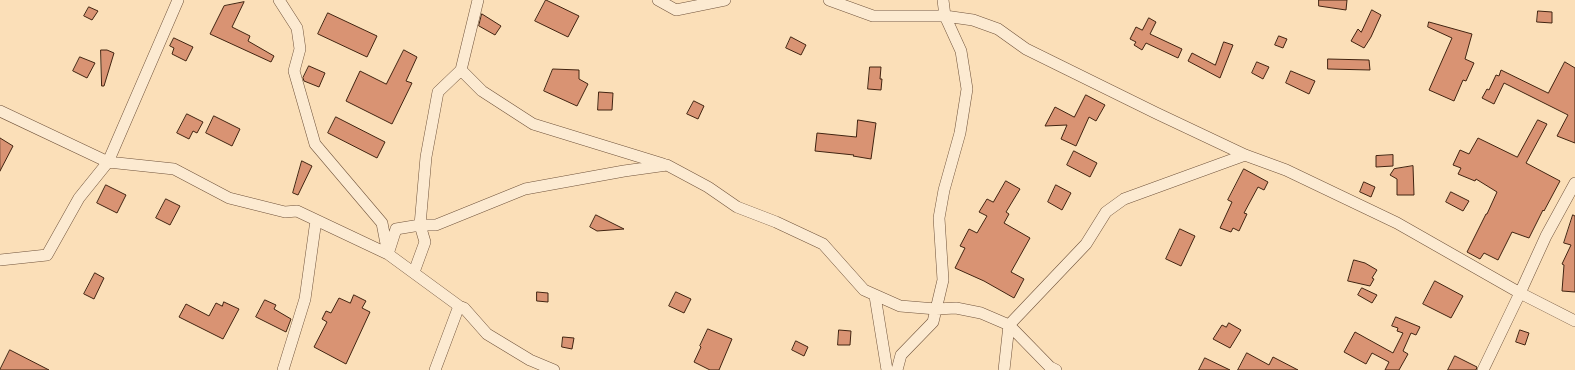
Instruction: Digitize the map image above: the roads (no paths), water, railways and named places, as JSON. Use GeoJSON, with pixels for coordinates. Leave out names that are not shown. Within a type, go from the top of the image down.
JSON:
{"type":"FeatureCollection","features":[{"type":"Feature","properties":{"kind":"street"},"geometry":{"type":"LineString","coordinates":[[0,260],[47,255],[79,198],[108,162],[178,0]]}},
{"type":"Feature","properties":{"kind":"street"},"geometry":{"type":"LineString","coordinates":[[279,0],[298,28],[300,49],[294,71],[314,144],[382,223],[388,254]]}},
{"type":"Feature","properties":{"kind":"street"},"geometry":{"type":"LineString","coordinates":[[414,272],[425,242],[420,225],[426,157],[438,92],[461,70],[478,0]]}},
{"type":"Feature","properties":{"kind":"street"},"geometry":{"type":"LineString","coordinates":[[658,0],[676,10],[725,0]]}},
{"type":"Feature","properties":{"kind":"street"},"geometry":{"type":"LineString","coordinates":[[829,0],[873,16],[945,16],[973,20],[998,29],[1026,49],[1156,113],[1245,155],[1286,170],[1397,222],[1520,293],[1575,321]]}},
{"type":"Feature","properties":{"kind":"street"},"geometry":{"type":"LineString","coordinates":[[897,370],[901,355],[933,322],[943,280],[939,218],[944,190],[960,133],[967,89],[961,51],[945,16],[943,0]]}},
{"type":"Feature","properties":{"kind":"street"},"geometry":{"type":"LineString","coordinates":[[461,70],[482,91],[533,124],[667,165],[708,187],[737,207],[776,222],[823,244],[864,290],[875,296],[900,306],[936,309],[956,308],[981,313],[1009,325],[1050,366],[1056,370]]}},
{"type":"Feature","properties":{"kind":"street"},"geometry":{"type":"LineString","coordinates":[[0,111],[108,162],[174,169],[229,198],[286,212],[297,211],[388,254],[459,306],[464,308],[487,334],[530,360],[554,370]]}},
{"type":"Feature","properties":{"kind":"street"},"geometry":{"type":"LineString","coordinates":[[1004,370],[1009,325],[1086,244],[1106,212],[1124,199],[1245,155]]}},
{"type":"Feature","properties":{"kind":"street"},"geometry":{"type":"LineString","coordinates":[[388,254],[396,229],[420,225],[436,225],[525,189],[624,171],[667,165]]}},
{"type":"Feature","properties":{"kind":"street"},"geometry":{"type":"LineString","coordinates":[[1483,370],[1546,236],[1575,183]]}},
{"type":"Feature","properties":{"kind":"street"},"geometry":{"type":"LineString","coordinates":[[283,370],[306,299],[316,220]]}},
{"type":"Feature","properties":{"kind":"street"},"geometry":{"type":"LineString","coordinates":[[875,296],[887,370]]}},
{"type":"Feature","properties":{"kind":"street"},"geometry":{"type":"LineString","coordinates":[[435,370],[459,306]]}}]}
